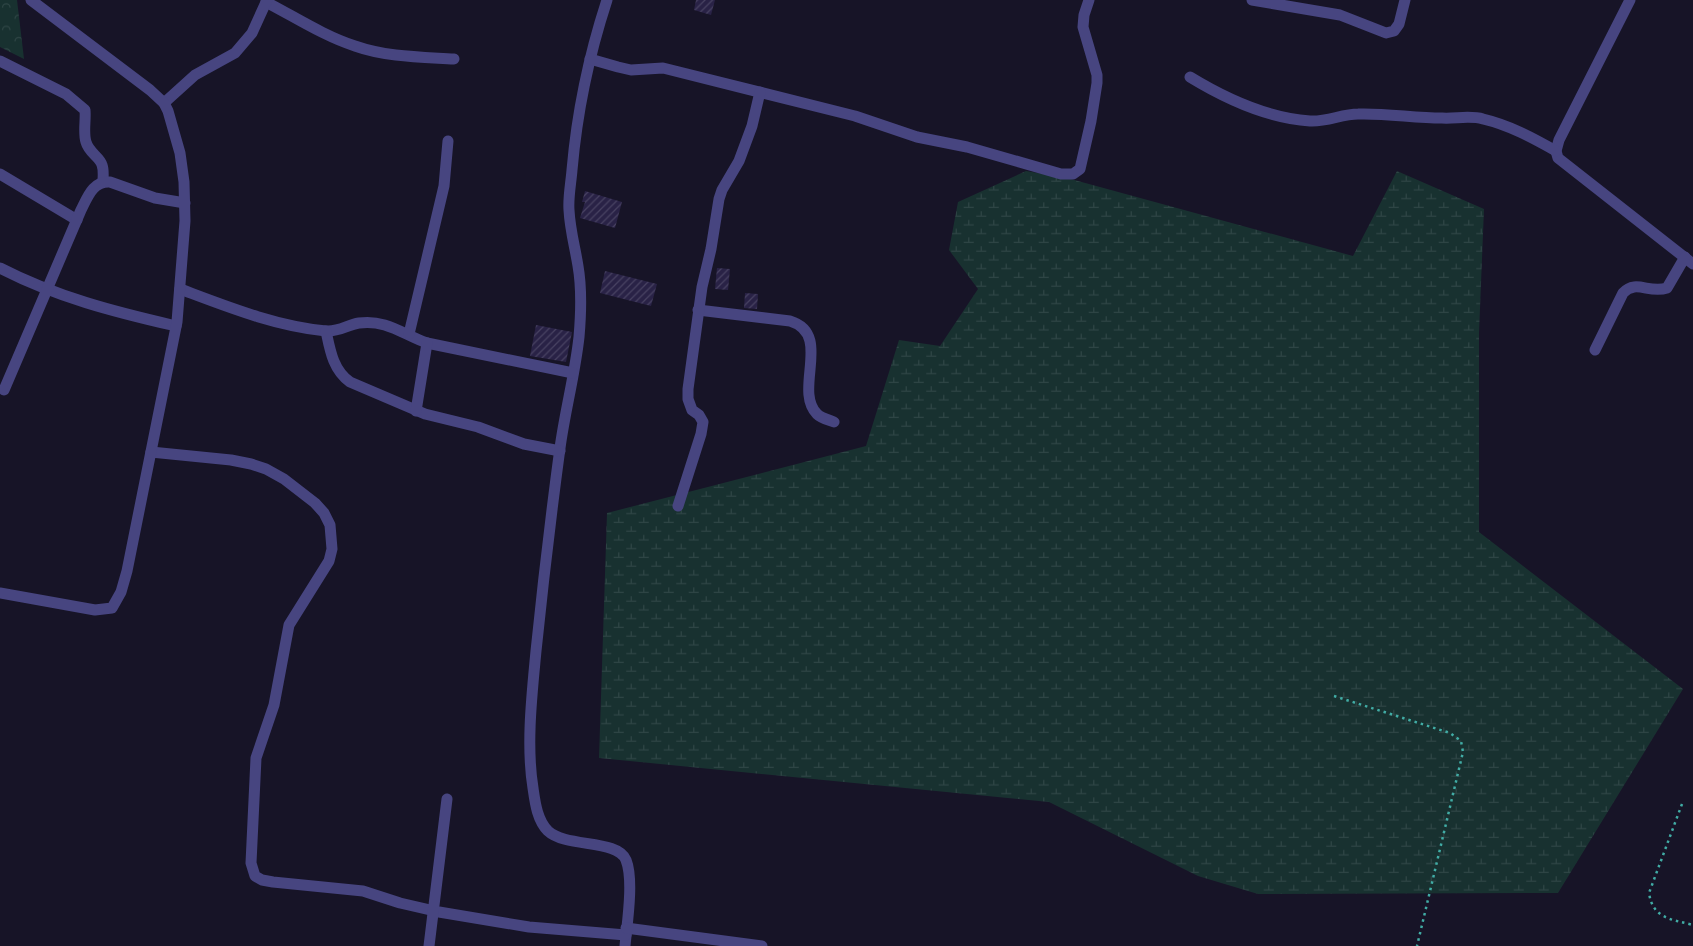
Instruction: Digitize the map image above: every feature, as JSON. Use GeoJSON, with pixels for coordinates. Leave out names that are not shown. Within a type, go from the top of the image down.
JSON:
{"type":"FeatureCollection","features":[{"type":"Feature","properties":{"kind":"street"},"geometry":{"type":"LineString","coordinates":[[0,593],[95,610],[112,608],[121,592],[127,571],[176,326],[185,203],[180,153],[164,103],[150,90],[31,0]]}},
{"type":"Feature","properties":{"kind":"street"},"geometry":{"type":"LineString","coordinates":[[607,0],[590,58],[582,97],[569,208],[580,290],[579,336],[560,451],[542,595],[532,698],[530,765],[532,787],[538,815],[546,830],[556,837],[608,848],[621,852],[626,857],[630,879],[626,936]]}},
{"type":"Feature","properties":{"kind":"street"},"geometry":{"type":"LineString","coordinates":[[590,58],[618,68],[631,70],[664,68],[855,116],[917,137],[967,147],[1062,174],[1073,174],[1080,169],[1098,83],[1098,75],[1083,27],[1084,14],[1089,0]]}},
{"type":"Feature","properties":{"kind":"street"},"geometry":{"type":"LineString","coordinates":[[1252,0],[1340,16],[1386,33],[1394,31],[1400,24],[1405,0]]}},
{"type":"Feature","properties":{"kind":"street"},"geometry":{"type":"LineString","coordinates":[[1595,350],[1623,293],[1628,288],[1635,286],[1659,290],[1666,288],[1689,260],[1566,166],[1558,158],[1556,151],[1565,129],[1630,0]]}},
{"type":"Feature","properties":{"kind":"street"},"geometry":{"type":"LineString","coordinates":[[164,103],[195,75],[235,54],[252,33],[266,1],[356,47],[392,55],[454,58]]}},
{"type":"Feature","properties":{"kind":"street"},"geometry":{"type":"LineString","coordinates":[[0,61],[66,94],[85,110],[85,139],[92,154],[99,159],[102,165],[103,182]]}},
{"type":"Feature","properties":{"kind":"street"},"geometry":{"type":"LineString","coordinates":[[1190,77],[1244,106],[1298,120],[1321,121],[1355,114],[1483,119],[1510,128],[1556,151]]}},
{"type":"Feature","properties":{"kind":"street"},"geometry":{"type":"LineString","coordinates":[[678,506],[701,434],[703,422],[699,415],[692,410],[688,399],[698,310],[722,190],[739,160],[752,126],[760,92]]}},
{"type":"Feature","properties":{"kind":"street"},"geometry":{"type":"LineString","coordinates":[[410,334],[444,186],[448,142]]}},
{"type":"Feature","properties":{"kind":"street"},"geometry":{"type":"LineString","coordinates":[[0,174],[77,220]]}},
{"type":"Feature","properties":{"kind":"street"},"geometry":{"type":"LineString","coordinates":[[4,390],[92,189],[103,182],[110,182],[155,198],[185,203]]}},
{"type":"Feature","properties":{"kind":"street"},"geometry":{"type":"LineString","coordinates":[[0,268],[47,290],[118,312],[176,326]]}},
{"type":"Feature","properties":{"kind":"street"},"geometry":{"type":"LineString","coordinates":[[180,289],[270,321],[326,331],[336,331],[357,323],[378,323],[410,334],[415,339],[427,343],[574,373]]}},
{"type":"Feature","properties":{"kind":"street"},"geometry":{"type":"LineString","coordinates":[[698,310],[790,321],[806,329],[810,340],[809,394],[812,408],[818,416],[834,422]]}},
{"type":"Feature","properties":{"kind":"street"},"geometry":{"type":"LineString","coordinates":[[326,331],[334,361],[345,378],[416,410],[441,419],[478,427],[524,444],[560,451]]}},
{"type":"Feature","properties":{"kind":"street"},"geometry":{"type":"LineString","coordinates":[[416,410],[427,343]]}},
{"type":"Feature","properties":{"kind":"street"},"geometry":{"type":"LineString","coordinates":[[151,452],[231,460],[251,464],[266,470],[284,479],[315,503],[324,513],[330,525],[332,549],[329,561],[289,625],[274,705],[256,758],[251,863],[255,876],[262,880],[273,882],[363,891],[433,911],[545,929],[757,946]]}},
{"type":"Feature","properties":{"kind":"street"},"geometry":{"type":"LineString","coordinates":[[429,946],[447,798]]}},
{"type":"Feature","properties":{"kind":"path"},"geometry":{"type":"LineString","coordinates":[[1334,696],[1450,734],[1461,741],[1463,752],[1417,946]]}},
{"type":"Feature","properties":{"kind":"path"},"geometry":{"type":"LineString","coordinates":[[1682,804],[1649,893],[1654,911],[1660,915],[1693,925]]}},
{"type":"Feature","properties":{"kind":"green space"},"geometry":{"type":"Polygon","coordinates":[[[0,0],[17,0],[24,59],[0,47],[0,0]]]}},
{"type":"Feature","properties":{"kind":"green space"},"geometry":{"type":"Polygon","coordinates":[[[1026,171],[1067,178],[1353,256],[1397,171],[1484,209],[1479,333],[1479,532],[1683,689],[1558,893],[1258,894],[1198,876],[1049,802],[599,758],[607,513],[866,446],[899,340],[940,346],[978,289],[949,250],[958,202],[1026,171]]]}},
{"type":"Feature","properties":{"kind":"building"},"geometry":{"type":"Polygon","coordinates":[[[696,0],[715,0],[711,15],[694,10],[696,0]]]}},
{"type":"Feature","properties":{"kind":"building"},"geometry":{"type":"Polygon","coordinates":[[[585,191],[622,202],[615,228],[580,218],[585,202],[582,202],[585,191]]]}},
{"type":"Feature","properties":{"kind":"building"},"geometry":{"type":"Polygon","coordinates":[[[717,268],[730,269],[728,290],[715,289],[717,268]]]}},
{"type":"Feature","properties":{"kind":"building"},"geometry":{"type":"Polygon","coordinates":[[[605,271],[657,284],[651,306],[600,293],[605,271]]]}},
{"type":"Feature","properties":{"kind":"building"},"geometry":{"type":"Polygon","coordinates":[[[745,293],[758,294],[757,309],[744,308],[745,293]]]}},
{"type":"Feature","properties":{"kind":"building"},"geometry":{"type":"Polygon","coordinates":[[[536,325],[572,332],[566,362],[530,356],[536,325]]]}}]}
